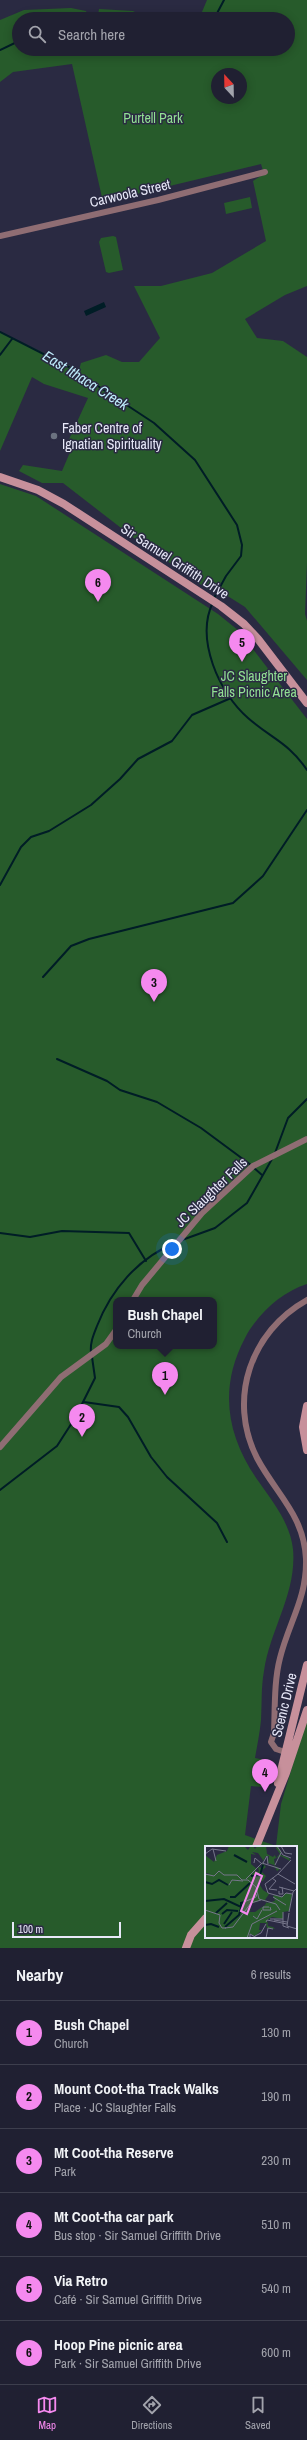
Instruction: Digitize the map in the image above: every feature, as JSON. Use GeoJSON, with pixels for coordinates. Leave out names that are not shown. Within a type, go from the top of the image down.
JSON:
{"type":"FeatureCollection","features":[{"type":"Feature","properties":{"kind":"main road","name":"Sir Samuel Griffith Drive"},"geometry":{"type":"LineString","coordinates":[[0,477],[38,490],[64,504],[220,606],[244,624],[258,639],[307,703]]}},
{"type":"Feature","properties":{"kind":"main road"},"geometry":{"type":"LineString","coordinates":[[307,1406],[303,1427],[307,1450]]}},
{"type":"Feature","properties":{"kind":"main road","name":"Scenic Drive"},"geometry":{"type":"LineString","coordinates":[[285,1752],[307,1665]]}},
{"type":"Feature","properties":{"kind":"main road","name":"Scenic Drive"},"geometry":{"type":"LineString","coordinates":[[296,1745],[307,1710]]}},
{"type":"Feature","properties":{"kind":"main road"},"geometry":{"type":"LineString","coordinates":[[273,1803],[285,1752],[296,1745]]}},
{"type":"Feature","properties":{"kind":"main road"},"geometry":{"type":"LineString","coordinates":[[256,1846],[296,1745]]}},
{"type":"Feature","properties":{"kind":"main road"},"geometry":{"type":"LineString","coordinates":[[186,1948],[191,1936],[205,1919]]}},
{"type":"Feature","properties":{"kind":"street","name":"Carwoola Street"},"geometry":{"type":"LineString","coordinates":[[0,236],[158,200],[265,172]]}},
{"type":"Feature","properties":{"kind":"street","name":"JC Slaughter Falls"},"geometry":{"type":"LineString","coordinates":[[136,1297],[142,1285],[202,1213],[251,1168],[269,1157],[307,1139]]}},
{"type":"Feature","properties":{"kind":"street"},"geometry":{"type":"LineString","coordinates":[[285,1752],[276,1749],[272,1745],[280,1657],[303,1598],[306,1557],[297,1519],[253,1448],[245,1422],[244,1395],[251,1362],[265,1336],[282,1316],[307,1300]]}},
{"type":"Feature","properties":{"kind":"street"},"geometry":{"type":"LineString","coordinates":[[0,1447],[61,1377],[106,1344],[113,1334]]}},
{"type":"Feature","properties":{"kind":"green space","name":"Purtell Park"},"geometry":{"type":"Polygon","coordinates":[[[207,0],[307,0],[307,286],[285,295],[245,319],[257,338],[283,341],[307,357],[307,563],[305,614],[307,621],[307,680],[245,607],[215,588],[210,591],[134,538],[63,483],[42,483],[19,471],[23,465],[62,471],[71,450],[65,448],[88,398],[44,384],[32,377],[0,451],[0,332],[79,370],[81,363],[106,355],[122,362],[139,362],[160,338],[134,286],[161,286],[212,273],[266,241],[253,181],[264,174],[261,164],[103,202],[72,64],[13,72],[0,82],[0,20],[12,15],[12,56],[295,56],[295,12],[202,12],[207,0]]]}},
{"type":"Feature","properties":{"kind":"green space"},"geometry":{"type":"Polygon","coordinates":[[[71,8],[86,12],[19,12],[24,10],[71,8]]]}},
{"type":"Feature","properties":{"kind":"green space"},"geometry":{"type":"Polygon","coordinates":[[[99,9],[133,11],[135,12],[98,12],[99,9]]]}},
{"type":"Feature","properties":{"kind":"green space"},"geometry":{"type":"Polygon","coordinates":[[[250,197],[252,208],[226,214],[224,203],[250,197]]]}},
{"type":"Feature","properties":{"kind":"green space"},"geometry":{"type":"Polygon","coordinates":[[[116,237],[123,270],[109,273],[106,272],[99,242],[101,238],[116,237]]]}},
{"type":"Feature","properties":{"kind":"green space","name":"JC Slaughter Falls Picnic Area"},"geometry":{"type":"Polygon","coordinates":[[[0,484],[36,496],[218,614],[239,631],[307,719],[307,1284],[288,1293],[271,1305],[250,1329],[237,1357],[231,1376],[229,1394],[233,1430],[240,1448],[248,1465],[285,1522],[293,1549],[291,1581],[267,1656],[263,1677],[261,1720],[255,1758],[265,1760],[262,1787],[251,1786],[245,1835],[276,1846],[281,1804],[307,1718],[307,1948],[0,1948],[0,484]]]}},
{"type":"Feature","properties":{"kind":"water"},"geometry":{"type":"Polygon","coordinates":[[[104,302],[106,307],[86,316],[84,311],[104,302]]]}},
{"type":"Feature","properties":{"kind":"waterway"},"geometry":{"type":"LineString","coordinates":[[218,12],[224,0]]}},
{"type":"Feature","properties":{"kind":"waterway"},"geometry":{"type":"LineString","coordinates":[[0,50],[12,44]]}},
{"type":"Feature","properties":{"kind":"waterway","name":"East Ithaca Creek"},"geometry":{"type":"LineString","coordinates":[[0,332],[69,367],[154,423],[195,460],[237,525],[242,545],[241,556],[226,576],[214,598]]}},
{"type":"Feature","properties":{"kind":"waterway"},"geometry":{"type":"LineString","coordinates":[[0,355],[12,339]]}},
{"type":"Feature","properties":{"kind":"waterway","name":"East Ithaca Creek"},"geometry":{"type":"LineString","coordinates":[[213,602],[208,617],[207,632],[209,648],[219,680],[237,707],[248,718],[293,753],[307,770]]}},
{"type":"Feature","properties":{"kind":"waterway"},"geometry":{"type":"LineString","coordinates":[[0,885],[21,847],[31,837],[49,831],[91,805],[120,779],[138,759],[172,741],[192,715],[231,698]]}},
{"type":"Feature","properties":{"kind":"waterway"},"geometry":{"type":"LineString","coordinates":[[43,977],[71,946],[89,939],[233,903],[263,876],[307,810]]}},
{"type":"Feature","properties":{"kind":"waterway"},"geometry":{"type":"LineString","coordinates":[[57,1059],[107,1081],[120,1090],[157,1102],[201,1128],[251,1165]]}},
{"type":"Feature","properties":{"kind":"waterway","name":"East Ithaca Creek"},"geometry":{"type":"LineString","coordinates":[[275,1153],[288,1118],[307,1099]]}},
{"type":"Feature","properties":{"kind":"waterway","name":"East Ithaca Creek"},"geometry":{"type":"LineString","coordinates":[[182,1240],[215,1228],[247,1203],[272,1159]]}},
{"type":"Feature","properties":{"kind":"waterway"},"geometry":{"type":"LineString","coordinates":[[254,1168],[262,1175]]}},
{"type":"Feature","properties":{"kind":"waterway"},"geometry":{"type":"LineString","coordinates":[[0,1233],[30,1237],[62,1231],[129,1233],[146,1261]]}},
{"type":"Feature","properties":{"kind":"waterway","name":"East Ithaca Creek"},"geometry":{"type":"LineString","coordinates":[[91,1353],[91,1343],[97,1326],[118,1288],[127,1277],[149,1257],[175,1243]]}},
{"type":"Feature","properties":{"kind":"waterway","name":"East Ithaca Creek"},"geometry":{"type":"LineString","coordinates":[[0,1490],[57,1446],[75,1418],[95,1378],[92,1357]]}},
{"type":"Feature","properties":{"kind":"waterway"},"geometry":{"type":"LineString","coordinates":[[84,1402],[119,1407],[128,1417],[151,1457],[167,1477],[217,1523],[227,1542]]}},
{"type":"Feature","properties":{"kind":"place","name":"Faber Centre of Ignatian Spirituality"},"geometry":{"type":"Point","coordinates":[54,436]}},
{"type":"Feature","properties":{"kind":"place","name":"Hoop Pine picnic area"},"geometry":{"type":"Point","coordinates":[98,602]}},
{"type":"Feature","properties":{"kind":"place","name":"Via Retro"},"geometry":{"type":"Point","coordinates":[242,662]}},
{"type":"Feature","properties":{"kind":"place","name":"Mt Coot-tha Reserve"},"geometry":{"type":"Point","coordinates":[154,1002]}},
{"type":"Feature","properties":{"kind":"place","name":"Bush Chapel"},"geometry":{"type":"Point","coordinates":[165,1395]}},
{"type":"Feature","properties":{"kind":"place","name":"Mount Coot-tha Track Walks"},"geometry":{"type":"Point","coordinates":[82,1437]}},
{"type":"Feature","properties":{"kind":"place","name":"Mt Coot-tha car park"},"geometry":{"type":"Point","coordinates":[265,1792]}}]}
